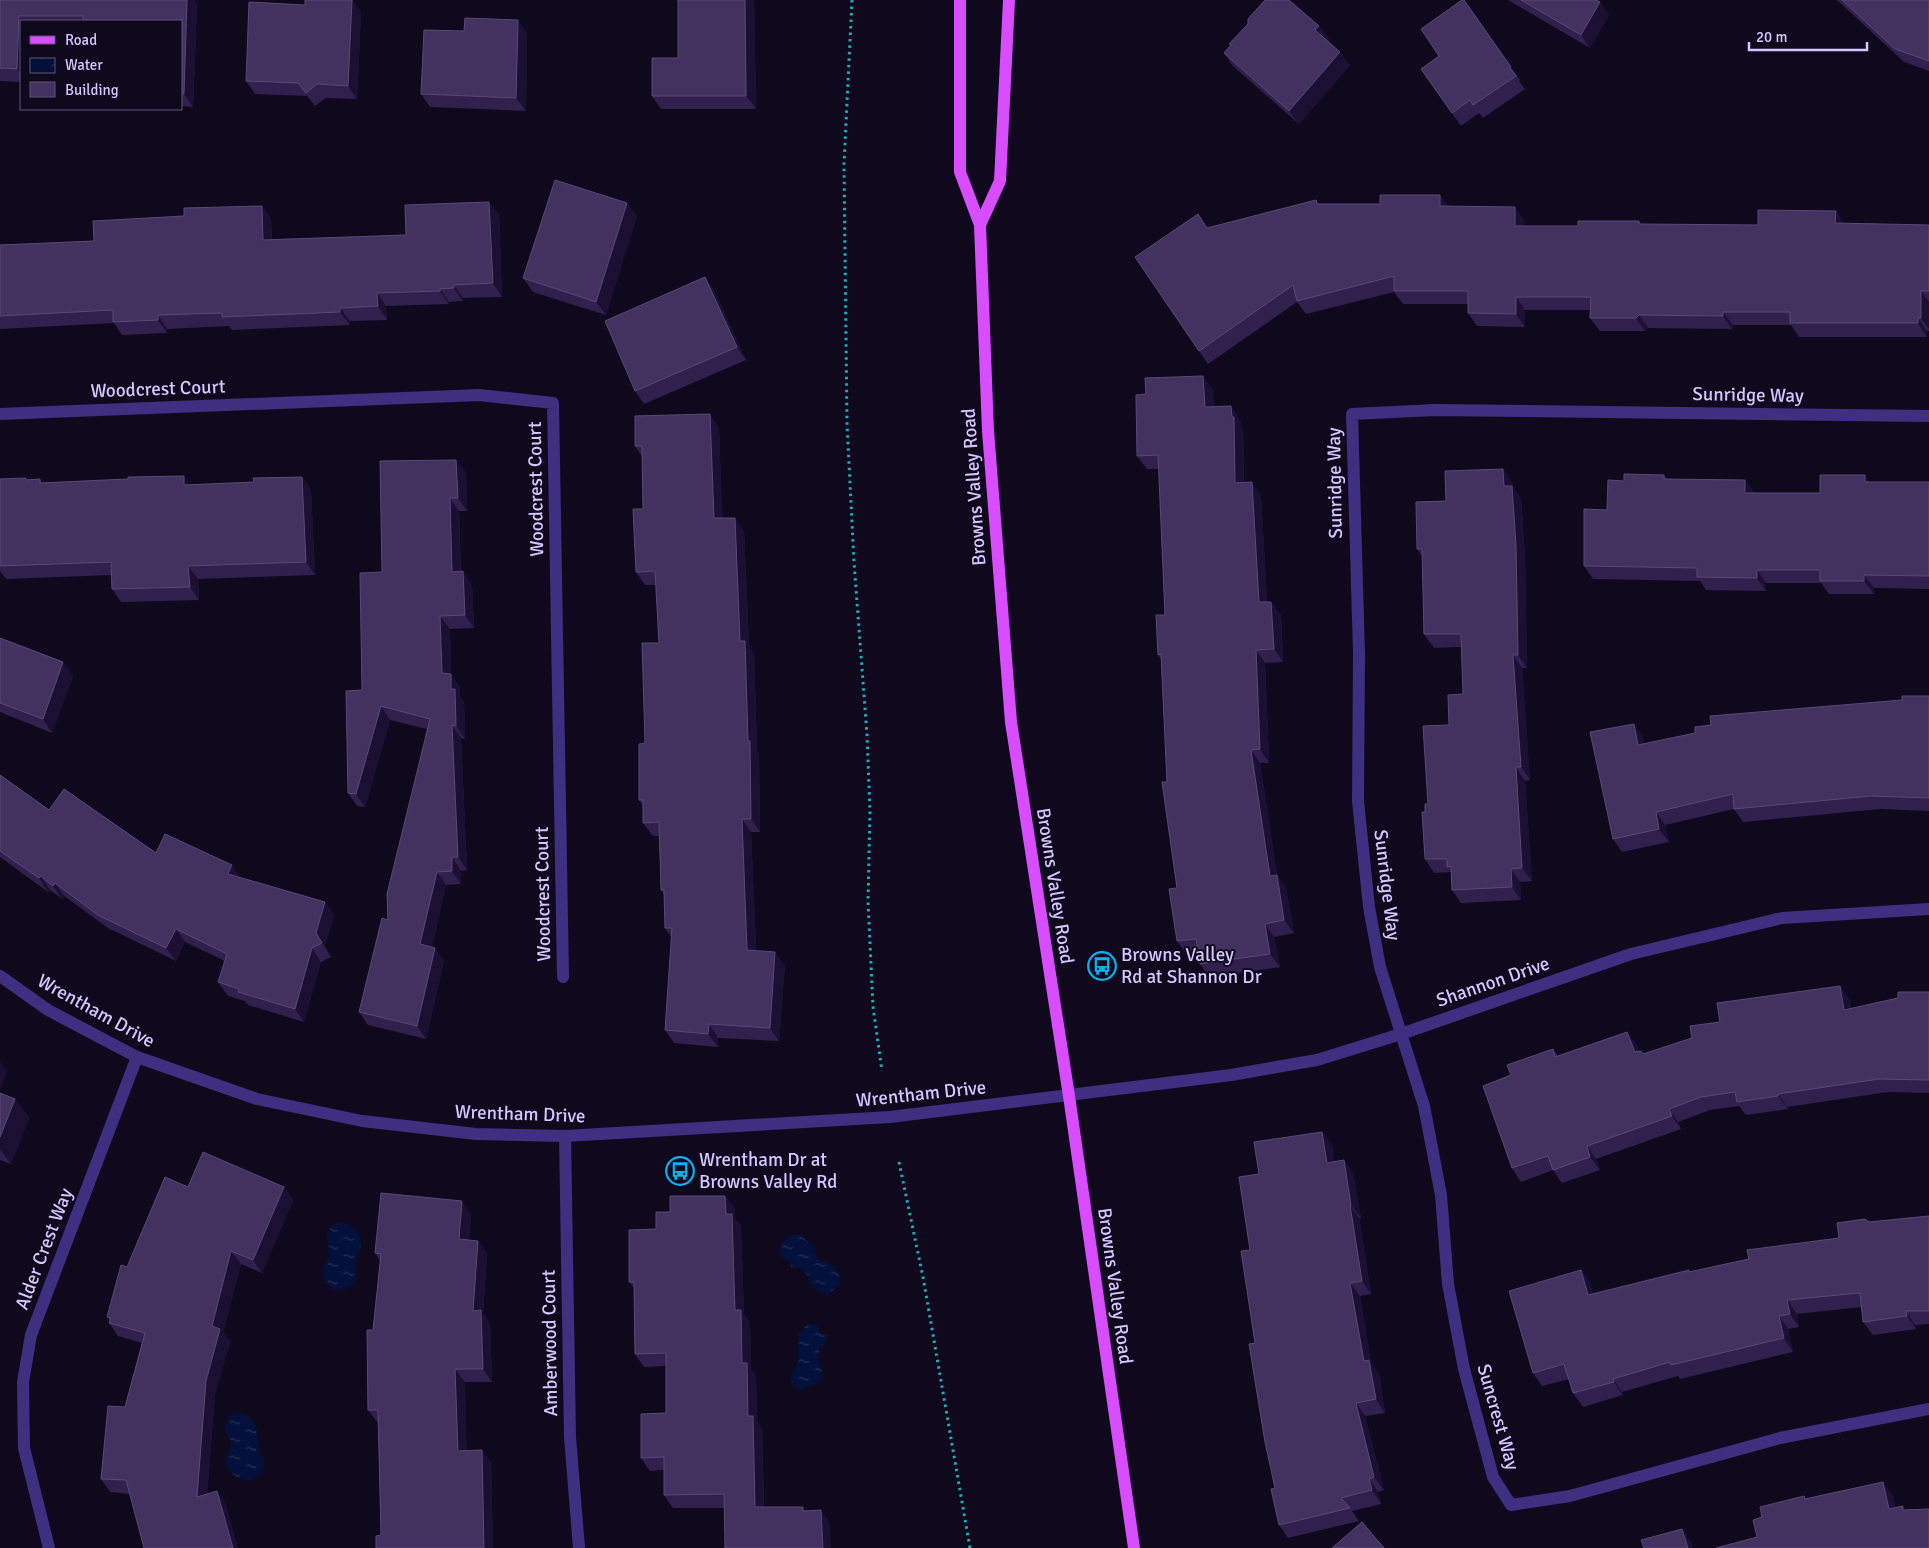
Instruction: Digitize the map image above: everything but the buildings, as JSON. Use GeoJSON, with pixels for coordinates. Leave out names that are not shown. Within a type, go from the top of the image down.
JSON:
{"type":"FeatureCollection","features":[{"type":"Feature","properties":{"kind":"main road","name":"Browns Valley Road"},"geometry":{"type":"LineString","coordinates":[[960,0],[960,172],[980,225],[988,431],[1011,722],[1069,1096],[1134,1548]]}},
{"type":"Feature","properties":{"kind":"main road","name":"Browns Valley Road"},"geometry":{"type":"LineString","coordinates":[[980,225],[1000,182],[1009,0]]}},
{"type":"Feature","properties":{"kind":"street","name":"Woodcrest Court"},"geometry":{"type":"LineString","coordinates":[[0,414],[479,396],[553,403],[564,977]]}},
{"type":"Feature","properties":{"kind":"street","name":"Sunridge Way"},"geometry":{"type":"LineString","coordinates":[[1401,1034],[1380,968],[1369,907],[1358,801],[1360,653],[1352,414],[1435,410],[1929,416]]}},
{"type":"Feature","properties":{"kind":"street","name":"Shannon Drive"},"geometry":{"type":"LineString","coordinates":[[1069,1096],[1231,1076],[1317,1060],[1401,1034],[1631,954],[1782,918],[1929,909]]}},
{"type":"Feature","properties":{"kind":"street","name":"Wrentham Drive"},"geometry":{"type":"LineString","coordinates":[[0,976],[48,1010],[137,1057],[257,1099],[362,1121],[476,1134],[564,1136],[890,1117],[1069,1096]]}},
{"type":"Feature","properties":{"kind":"street","name":"Suncrest Way"},"geometry":{"type":"LineString","coordinates":[[1401,1034],[1424,1106],[1441,1195],[1448,1284],[1464,1369],[1493,1477],[1512,1505],[1570,1496],[1780,1438],[1929,1408]]}},
{"type":"Feature","properties":{"kind":"street","name":"Alder Crest Way"},"geometry":{"type":"LineString","coordinates":[[49,1548],[24,1448],[22,1382],[31,1335],[137,1057]]}},
{"type":"Feature","properties":{"kind":"street","name":"Amberwood Court"},"geometry":{"type":"LineString","coordinates":[[564,1136],[570,1437],[579,1548]]}},
{"type":"Feature","properties":{"kind":"path"},"geometry":{"type":"LineString","coordinates":[[852,0],[844,164],[847,424],[854,562],[867,735],[870,811],[868,901],[873,1007],[882,1071]]}},
{"type":"Feature","properties":{"kind":"path"},"geometry":{"type":"LineString","coordinates":[[899,1162],[923,1277],[970,1548]]}},
{"type":"Feature","properties":{"kind":"water"},"geometry":{"type":"Polygon","coordinates":[[[338,1222],[354,1228],[361,1244],[356,1260],[356,1279],[353,1284],[343,1290],[333,1289],[329,1286],[324,1273],[330,1249],[327,1237],[332,1227],[338,1222]]]}},
{"type":"Feature","properties":{"kind":"water"},"geometry":{"type":"Polygon","coordinates":[[[790,1235],[800,1235],[813,1246],[813,1252],[822,1262],[828,1262],[839,1274],[840,1284],[830,1293],[820,1293],[809,1284],[808,1276],[800,1268],[791,1268],[791,1263],[780,1255],[780,1245],[790,1235]]]}},
{"type":"Feature","properties":{"kind":"water"},"geometry":{"type":"Polygon","coordinates":[[[808,1324],[816,1325],[821,1333],[827,1337],[818,1356],[823,1377],[819,1382],[800,1390],[792,1384],[791,1375],[798,1363],[798,1333],[808,1324]]]}},
{"type":"Feature","properties":{"kind":"water"},"geometry":{"type":"Polygon","coordinates":[[[236,1413],[244,1414],[253,1421],[260,1452],[265,1463],[262,1472],[251,1480],[238,1478],[228,1468],[225,1460],[230,1451],[231,1441],[225,1427],[229,1416],[236,1413]]]}},
{"type":"Feature","properties":{"kind":"place","name":"Browns Valley Rd at Shannon Dr"},"geometry":{"type":"Point","coordinates":[1102,966]}},
{"type":"Feature","properties":{"kind":"place","name":"Wrentham Dr at Browns Valley Rd"},"geometry":{"type":"Point","coordinates":[680,1171]}}]}
